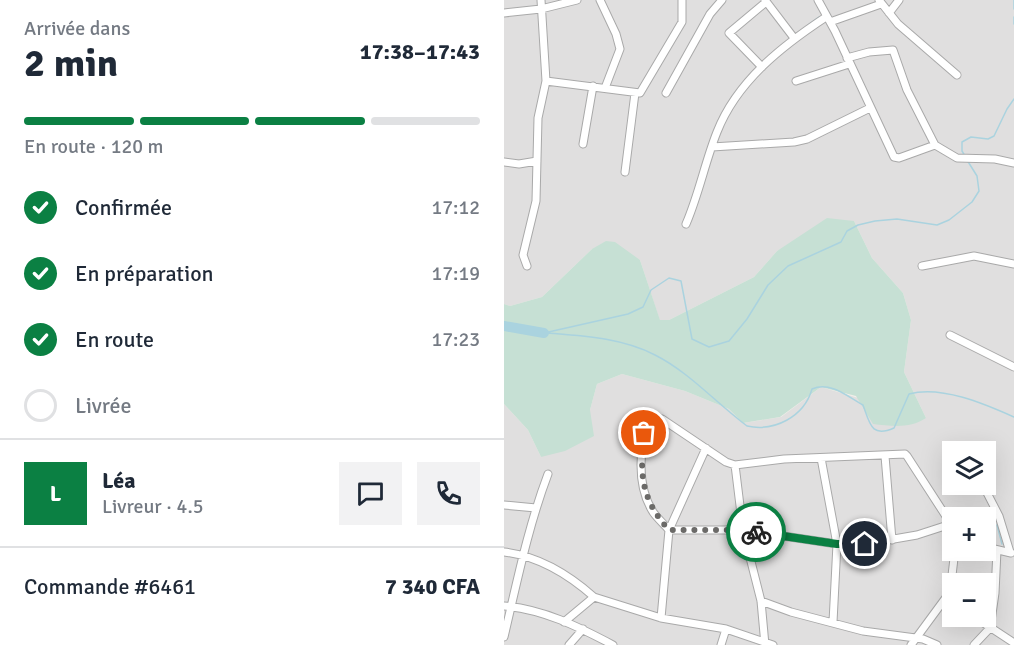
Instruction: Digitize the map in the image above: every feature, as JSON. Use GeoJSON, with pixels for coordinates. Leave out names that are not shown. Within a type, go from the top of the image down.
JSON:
{"type":"FeatureCollection","features":[{"type":"Feature","properties":{"kind":"street"},"geometry":{"type":"LineString","coordinates":[[527,266],[523,255],[536,201],[538,118],[546,81],[541,0]]}},
{"type":"Feature","properties":{"kind":"street"},"geometry":{"type":"LineString","coordinates":[[504,14],[542,9],[577,0]]}},
{"type":"Feature","properties":{"kind":"street"},"geometry":{"type":"LineString","coordinates":[[600,0],[616,34],[620,49],[605,88]]}},
{"type":"Feature","properties":{"kind":"street"},"geometry":{"type":"LineString","coordinates":[[546,81],[642,92],[682,22],[682,0]]}},
{"type":"Feature","properties":{"kind":"street"},"geometry":{"type":"LineString","coordinates":[[666,93],[710,14],[722,0]]}},
{"type":"Feature","properties":{"kind":"street"},"geometry":{"type":"LineString","coordinates":[[818,0],[896,158],[935,145]]}},
{"type":"Feature","properties":{"kind":"street"},"geometry":{"type":"LineString","coordinates":[[889,14],[899,0]]}},
{"type":"Feature","properties":{"kind":"street"},"geometry":{"type":"LineString","coordinates":[[762,67],[729,33],[766,1],[794,38]]}},
{"type":"Feature","properties":{"kind":"street"},"geometry":{"type":"LineString","coordinates":[[686,224],[698,196],[712,147],[730,105],[762,67],[794,38],[828,20],[880,2],[889,14],[957,75]]}},
{"type":"Feature","properties":{"kind":"street"},"geometry":{"type":"LineString","coordinates":[[796,81],[869,52],[893,50],[907,90],[935,145],[959,158],[995,159],[1014,164]]}},
{"type":"Feature","properties":{"kind":"street"},"geometry":{"type":"LineString","coordinates":[[583,144],[593,86]]}},
{"type":"Feature","properties":{"kind":"street"},"geometry":{"type":"LineString","coordinates":[[625,172],[635,93]]}},
{"type":"Feature","properties":{"kind":"street"},"geometry":{"type":"LineString","coordinates":[[712,147],[794,142],[807,139],[870,108]]}},
{"type":"Feature","properties":{"kind":"street"},"geometry":{"type":"LineString","coordinates":[[504,162],[519,164],[537,161]]}},
{"type":"Feature","properties":{"kind":"street"},"geometry":{"type":"LineString","coordinates":[[922,266],[974,256],[1014,264]]}},
{"type":"Feature","properties":{"kind":"street"},"geometry":{"type":"LineString","coordinates":[[950,335],[1014,367]]}},
{"type":"Feature","properties":{"kind":"street"},"geometry":{"type":"LineString","coordinates":[[942,510],[904,454],[735,465],[726,462],[662,419],[653,416],[650,417],[643,436],[643,485],[652,510],[669,530],[743,530],[837,544],[865,544],[917,535],[942,528]]}},
{"type":"Feature","properties":{"kind":"street"},"geometry":{"type":"LineString","coordinates":[[661,618],[669,530],[706,448]]}},
{"type":"Feature","properties":{"kind":"street"},"geometry":{"type":"LineString","coordinates":[[885,456],[892,540]]}},
{"type":"Feature","properties":{"kind":"street"},"geometry":{"type":"LineString","coordinates":[[821,458],[837,544],[833,622]]}},
{"type":"Feature","properties":{"kind":"street"},"geometry":{"type":"LineString","coordinates":[[735,465],[743,530],[761,601],[766,643]]}},
{"type":"Feature","properties":{"kind":"street"},"geometry":{"type":"LineString","coordinates":[[504,638],[508,607],[548,474]]}},
{"type":"Feature","properties":{"kind":"street"},"geometry":{"type":"LineString","coordinates":[[988,495],[999,516],[1012,553]]}},
{"type":"Feature","properties":{"kind":"street"},"geometry":{"type":"LineString","coordinates":[[504,506],[536,508]]}},
{"type":"Feature","properties":{"kind":"street"},"geometry":{"type":"LineString","coordinates":[[974,645],[990,628],[995,593],[997,550],[1012,553]]}},
{"type":"Feature","properties":{"kind":"street"},"geometry":{"type":"LineString","coordinates":[[504,552],[523,554],[562,573],[594,597],[661,618],[726,629],[773,645]]}},
{"type":"Feature","properties":{"kind":"street"},"geometry":{"type":"LineString","coordinates":[[564,622],[594,597]]}},
{"type":"Feature","properties":{"kind":"street"},"geometry":{"type":"LineString","coordinates":[[761,601],[791,612],[863,631],[916,638],[937,645]]}},
{"type":"Feature","properties":{"kind":"street"},"geometry":{"type":"LineString","coordinates":[[508,607],[535,612],[564,622],[614,645]]}},
{"type":"Feature","properties":{"kind":"street"},"geometry":{"type":"LineString","coordinates":[[911,645],[942,609]]}},
{"type":"Feature","properties":{"kind":"street"},"geometry":{"type":"LineString","coordinates":[[990,628],[1014,644]]}},
{"type":"Feature","properties":{"kind":"street"},"geometry":{"type":"LineString","coordinates":[[569,645],[583,629]]}},
{"type":"Feature","properties":{"kind":"street"},"geometry":{"type":"LineString","coordinates":[[721,645],[726,629]]}},
{"type":"Feature","properties":{"kind":"shaded area"},"geometry":{"type":"Polygon","coordinates":[[[504,0],[1014,0],[1014,645],[504,645],[504,404],[528,430],[541,457],[590,410],[597,384],[622,374],[685,391],[729,409],[743,423],[781,417],[821,387],[926,418],[904,372],[911,320],[903,293],[872,258],[854,221],[777,251],[754,277],[669,320],[660,321],[640,260],[592,249],[542,297],[510,306],[504,304],[504,0]]]}},
{"type":"Feature","properties":{"kind":"green space"},"geometry":{"type":"Polygon","coordinates":[[[827,218],[854,221],[872,258],[903,293],[911,320],[904,372],[926,418],[907,425],[873,424],[856,396],[821,387],[780,417],[743,423],[729,409],[685,391],[622,374],[597,384],[590,410],[594,436],[565,451],[541,457],[528,430],[504,404],[504,304],[510,306],[542,297],[592,249],[606,241],[615,242],[640,260],[660,320],[669,320],[754,277],[777,251],[827,218]]]}},
{"type":"Feature","properties":{"kind":"waterway"},"geometry":{"type":"LineString","coordinates":[[1014,0],[1014,9]]}},
{"type":"Feature","properties":{"kind":"waterway"},"geometry":{"type":"LineString","coordinates":[[808,25],[819,17]]}},
{"type":"Feature","properties":{"kind":"waterway"},"geometry":{"type":"LineString","coordinates":[[1014,17],[1014,24]]}},
{"type":"Feature","properties":{"kind":"waterway"},"geometry":{"type":"LineString","coordinates":[[965,156],[962,151],[962,142],[971,137],[988,139],[994,136],[1014,99]]}},
{"type":"Feature","properties":{"kind":"waterway"},"geometry":{"type":"LineString","coordinates":[[544,333],[628,314],[643,307],[651,290],[669,278],[681,281],[692,339],[709,347],[729,341],[747,319],[768,285],[788,266],[841,242],[847,231],[858,225],[875,221],[897,219],[937,225],[949,220],[972,202],[979,191],[977,176],[967,160]]}},
{"type":"Feature","properties":{"kind":"waterway"},"geometry":{"type":"LineString","coordinates":[[504,326],[544,333]]}},
{"type":"Feature","properties":{"kind":"waterway"},"geometry":{"type":"LineString","coordinates":[[547,333],[616,341],[655,355],[691,379],[747,426],[767,427],[787,420],[802,407],[812,389],[819,387],[832,388],[863,405],[872,427],[880,431],[894,428],[909,394],[922,392],[963,397],[1014,417]]}},
{"type":"Feature","properties":{"kind":"waterway"},"geometry":{"type":"LineString","coordinates":[[997,525],[1002,544]]}},
{"type":"Feature","properties":{"kind":"way so far"},"geometry":{"type":"LineString","coordinates":[[644,433],[643,485],[652,510],[669,530],[756,532]]}},
{"type":"Feature","properties":{"kind":"route"},"geometry":{"type":"LineString","coordinates":[[756,532],[837,544],[865,544]]}}]}
